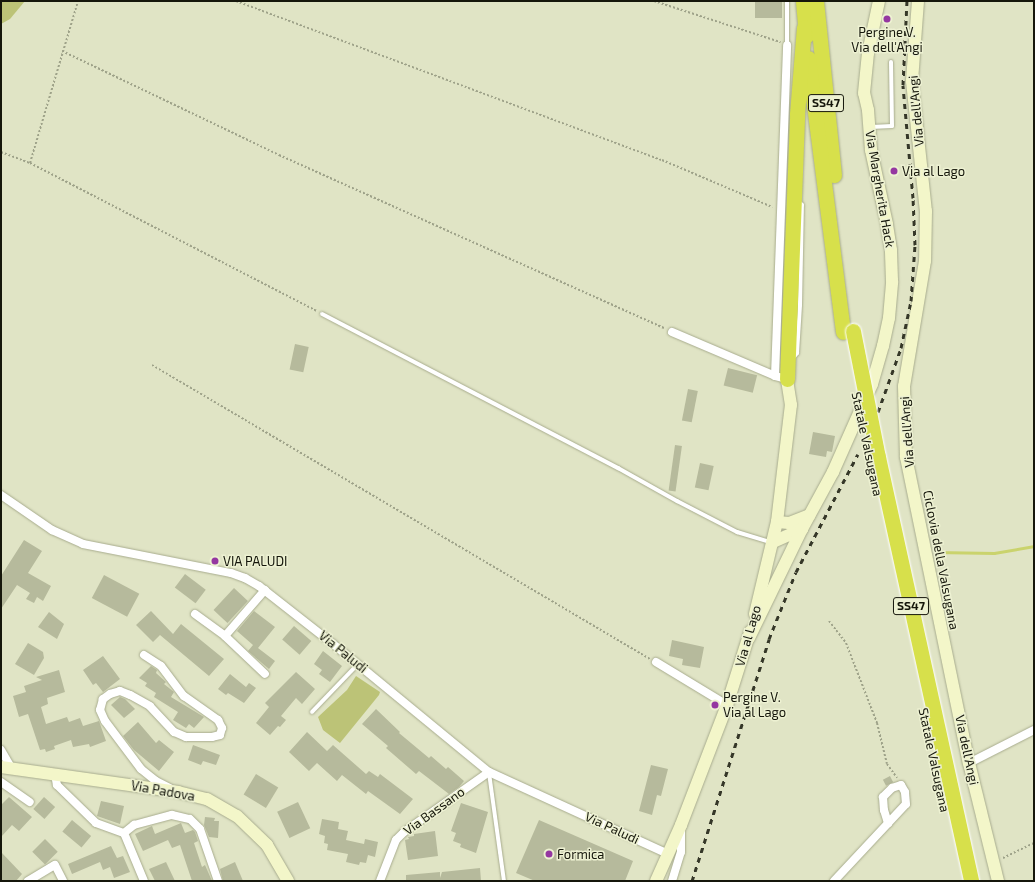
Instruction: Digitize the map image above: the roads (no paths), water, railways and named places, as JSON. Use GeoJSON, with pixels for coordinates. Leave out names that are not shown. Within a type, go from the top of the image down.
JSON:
{"type":"FeatureCollection","features":[{"type":"Feature","properties":{"kind":"highway","name":"Statale Valsugana"},"geometry":{"type":"LineString","coordinates":[[805,3],[804,27],[848,332],[961,881]]}},
{"type":"Feature","properties":{"kind":"highway","name":"Statale Valsugana"},"geometry":{"type":"LineString","coordinates":[[805,3],[836,204],[848,332],[880,465],[971,881]]}},
{"type":"Feature","properties":{"kind":"highway"},"geometry":{"type":"LineString","coordinates":[[783,374],[794,197],[797,114],[804,27]]}},
{"type":"Feature","properties":{"kind":"main road","name":"Via Margherita Hack"},"geometry":{"type":"LineString","coordinates":[[749,638],[802,529],[833,472],[872,384],[889,318],[892,281],[891,250],[871,150],[868,110],[864,97],[872,28],[879,1]]}},
{"type":"Feature","properties":{"kind":"main road","name":"Via Margherita Hack"},"geometry":{"type":"LineString","coordinates":[[868,110],[871,97],[874,54],[884,1]]}},
{"type":"Feature","properties":{"kind":"main road","name":"Via dell'Angi"},"geometry":{"type":"LineString","coordinates":[[918,1],[912,81],[926,211],[925,261],[904,386],[906,457],[969,763],[998,881]]}},
{"type":"Feature","properties":{"kind":"main road","name":"Via al Lago"},"geometry":{"type":"LineString","coordinates":[[656,881],[681,825],[726,705],[749,638],[777,522],[791,405],[783,374]]}},
{"type":"Feature","properties":{"kind":"main road"},"geometry":{"type":"LineString","coordinates":[[777,522],[789,523],[810,515]]}},
{"type":"Feature","properties":{"kind":"main road"},"geometry":{"type":"LineString","coordinates":[[773,542],[802,529]]}},
{"type":"Feature","properties":{"kind":"main road","name":"Via Padova"},"geometry":{"type":"LineString","coordinates":[[6,768],[178,792],[206,798],[237,816],[267,845],[288,881]]}},
{"type":"Feature","properties":{"kind":"street"},"geometry":{"type":"LineString","coordinates":[[672,332],[783,374],[781,209],[787,45]]}},
{"type":"Feature","properties":{"kind":"street","name":"Via Paludi"},"geometry":{"type":"LineString","coordinates":[[1,495],[52,530],[83,544],[231,573],[245,578],[265,590],[358,664],[489,772],[668,854]]}},
{"type":"Feature","properties":{"kind":"street"},"geometry":{"type":"LineString","coordinates":[[225,636],[265,590]]}},
{"type":"Feature","properties":{"kind":"street"},"geometry":{"type":"LineString","coordinates":[[195,614],[225,636],[265,674]]}},
{"type":"Feature","properties":{"kind":"street"},"geometry":{"type":"LineString","coordinates":[[144,655],[162,666],[184,696],[218,720],[222,728],[220,735],[212,737],[186,737],[174,732],[150,706],[125,693],[120,691],[110,694],[103,699],[100,710],[105,721],[141,769],[156,781],[178,792]]}},
{"type":"Feature","properties":{"kind":"street"},"geometry":{"type":"LineString","coordinates":[[656,662],[726,705]]}},
{"type":"Feature","properties":{"kind":"street"},"geometry":{"type":"LineString","coordinates":[[969,763],[1034,730]]}},
{"type":"Feature","properties":{"kind":"street"},"geometry":{"type":"LineString","coordinates":[[1,750],[6,768]]}},
{"type":"Feature","properties":{"kind":"street","name":"Via Bassano"},"geometry":{"type":"LineString","coordinates":[[380,881],[396,840],[404,832],[489,772]]}},
{"type":"Feature","properties":{"kind":"street"},"geometry":{"type":"LineString","coordinates":[[55,774],[57,785],[96,823],[124,833],[144,881]]}},
{"type":"Feature","properties":{"kind":"street"},"geometry":{"type":"LineString","coordinates":[[1,782],[30,802]]}},
{"type":"Feature","properties":{"kind":"street"},"geometry":{"type":"LineString","coordinates":[[834,881],[906,804],[905,792],[901,785],[892,788],[883,797],[884,810],[888,823]]}},
{"type":"Feature","properties":{"kind":"street"},"geometry":{"type":"LineString","coordinates":[[124,833],[134,825],[172,814],[190,819],[200,829],[218,881]]}},
{"type":"Feature","properties":{"kind":"street"},"geometry":{"type":"LineString","coordinates":[[672,881],[682,852],[681,825]]}},
{"type":"Feature","properties":{"kind":"street"},"geometry":{"type":"LineString","coordinates":[[28,881],[55,865],[63,881]]}},
{"type":"Feature","properties":{"kind":"lane"},"geometry":{"type":"LineString","coordinates":[[787,45],[788,1]]}},
{"type":"Feature","properties":{"kind":"lane"},"geometry":{"type":"LineString","coordinates":[[869,127],[892,126],[891,62]]}},
{"type":"Feature","properties":{"kind":"lane"},"geometry":{"type":"LineString","coordinates":[[322,314],[737,532],[773,542]]}},
{"type":"Feature","properties":{"kind":"lane"},"geometry":{"type":"LineString","coordinates":[[312,712],[358,664]]}},
{"type":"Feature","properties":{"kind":"lane"},"geometry":{"type":"LineString","coordinates":[[489,772],[504,881]]}},
{"type":"Feature","properties":{"kind":"waterway"},"geometry":{"type":"LineString","coordinates":[[935,552],[994,553],[1034,546]]}},
{"type":"Feature","properties":{"kind":"railway"},"geometry":{"type":"LineString","coordinates":[[878,412],[901,348],[911,301],[915,245],[913,198],[903,85],[907,1]]}},
{"type":"Feature","properties":{"kind":"railway"},"geometry":{"type":"LineString","coordinates":[[692,881],[769,639],[796,572],[858,454]]}},
{"type":"Feature","properties":{"kind":"place","name":"Pergine V. Via dell'Angi"},"geometry":{"type":"Point","coordinates":[887,19]}},
{"type":"Feature","properties":{"kind":"place","name":"Via al Lago"},"geometry":{"type":"Point","coordinates":[894,171]}},
{"type":"Feature","properties":{"kind":"place","name":"VIA PALUDI"},"geometry":{"type":"Point","coordinates":[215,561]}},
{"type":"Feature","properties":{"kind":"place","name":"Pergine V. Via al Lago"},"geometry":{"type":"Point","coordinates":[715,705]}},
{"type":"Feature","properties":{"kind":"place","name":"Formica"},"geometry":{"type":"Point","coordinates":[549,854]}}]}
